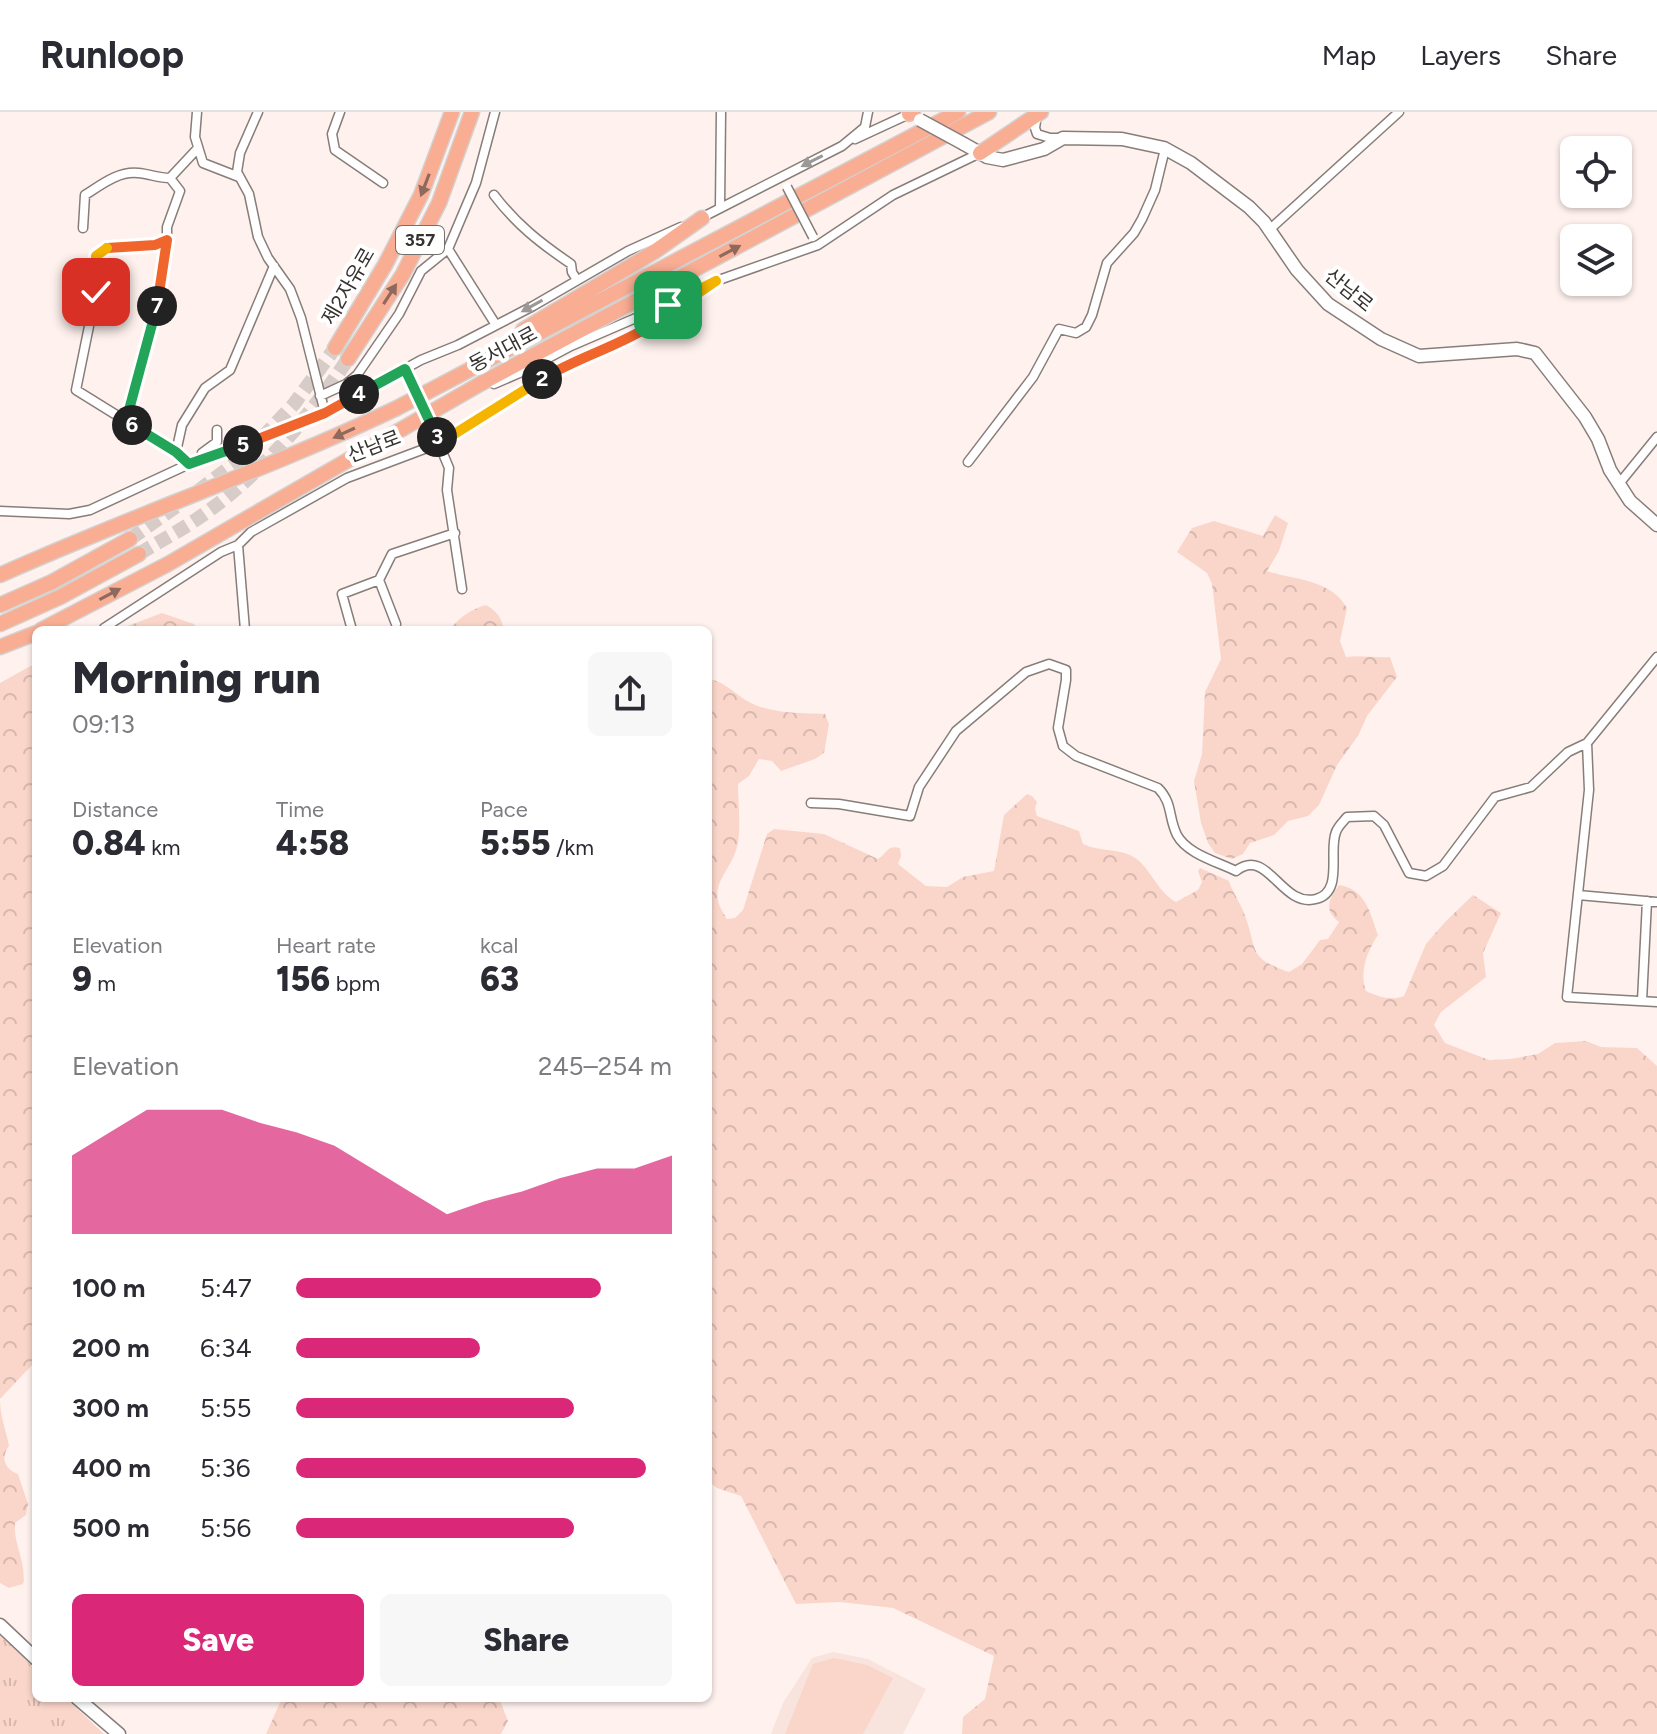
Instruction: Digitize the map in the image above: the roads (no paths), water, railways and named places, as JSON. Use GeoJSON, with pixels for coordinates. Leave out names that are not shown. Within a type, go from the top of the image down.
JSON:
{"type":"FeatureCollection","features":[{"type":"Feature","properties":{"kind":"highway","name":"제2자유로"},"geometry":{"type":"LineString","coordinates":[[335,348],[385,265],[421,195],[452,112]]}},
{"type":"Feature","properties":{"kind":"highway","name":"제2자유로"},"geometry":{"type":"LineString","coordinates":[[348,359],[403,274],[439,203],[472,112]]}},
{"type":"Feature","properties":{"kind":"highway","name":"동서대로"},"geometry":{"type":"LineString","coordinates":[[0,575],[136,516],[330,440],[958,112]]}},
{"type":"Feature","properties":{"kind":"highway","name":"동서대로"},"geometry":{"type":"LineString","coordinates":[[49,626],[168,564],[448,402],[989,112]]}},
{"type":"Feature","properties":{"kind":"highway"},"geometry":{"type":"LineString","coordinates":[[980,153],[1039,113]]}},
{"type":"Feature","properties":{"kind":"highway"},"geometry":{"type":"LineString","coordinates":[[429,390],[459,366],[586,293],[702,218]]}},
{"type":"Feature","properties":{"kind":"highway"},"geometry":{"type":"LineString","coordinates":[[0,605],[52,582],[130,539]]}},
{"type":"Feature","properties":{"kind":"highway"},"geometry":{"type":"LineString","coordinates":[[0,624],[60,597],[139,554]]}},
{"type":"Feature","properties":{"kind":"highway","name":"동서대로"},"geometry":{"type":"LineString","coordinates":[[0,647],[32,634]]}},
{"type":"Feature","properties":{"kind":"street"},"geometry":{"type":"LineString","coordinates":[[197,112],[195,137],[203,163],[240,178]]}},
{"type":"Feature","properties":{"kind":"street"},"geometry":{"type":"LineString","coordinates":[[258,112],[240,153],[237,172],[249,194],[258,237],[290,289],[301,318],[325,413]]}},
{"type":"Feature","properties":{"kind":"street"},"geometry":{"type":"LineString","coordinates":[[340,112],[332,134],[335,150],[383,183]]}},
{"type":"Feature","properties":{"kind":"street"},"geometry":{"type":"LineString","coordinates":[[320,396],[357,375],[399,314],[421,271],[448,249],[476,183],[495,112]]}},
{"type":"Feature","properties":{"kind":"street"},"geometry":{"type":"LineString","coordinates":[[720,208],[721,112]]}},
{"type":"Feature","properties":{"kind":"street"},"geometry":{"type":"LineString","coordinates":[[842,146],[865,127],[868,112]]}},
{"type":"Feature","properties":{"kind":"street"},"geometry":{"type":"LineString","coordinates":[[1269,230],[1399,112]]}},
{"type":"Feature","properties":{"kind":"street"},"geometry":{"type":"LineString","coordinates":[[1039,113],[1035,128],[1037,134],[1063,138]]}},
{"type":"Feature","properties":{"kind":"street"},"geometry":{"type":"LineString","coordinates":[[0,511],[69,514],[90,510],[189,464],[325,413],[405,369],[496,325],[628,251],[912,115],[980,153]]}},
{"type":"Feature","properties":{"kind":"street","name":"산남로"},"geometry":{"type":"LineString","coordinates":[[107,626],[221,552],[238,545],[251,532],[347,478],[440,443],[558,369],[636,335],[716,281],[815,241],[893,195],[980,153],[1003,160],[1019,158],[1063,138],[1122,139],[1165,149],[1191,163],[1249,207],[1297,270],[1328,304],[1368,332],[1408,353],[1432,357],[1517,349],[1535,353],[1585,417],[1618,485],[1630,501],[1657,525]]}},
{"type":"Feature","properties":{"kind":"street"},"geometry":{"type":"LineString","coordinates":[[83,228],[85,195],[119,175],[138,173],[170,178],[198,148]]}},
{"type":"Feature","properties":{"kind":"street"},"geometry":{"type":"LineString","coordinates":[[968,462],[1033,377],[1059,329],[1076,333],[1086,327],[1107,263],[1134,233],[1149,205],[1165,149]]}},
{"type":"Feature","properties":{"kind":"street"},"geometry":{"type":"LineString","coordinates":[[783,176],[815,241]]}},
{"type":"Feature","properties":{"kind":"street"},"geometry":{"type":"LineString","coordinates":[[126,421],[157,309],[167,227],[180,191],[170,178]]}},
{"type":"Feature","properties":{"kind":"street"},"geometry":{"type":"LineString","coordinates":[[494,195],[509,216],[531,237],[571,264],[577,280]]}},
{"type":"Feature","properties":{"kind":"street"},"geometry":{"type":"LineString","coordinates":[[167,240],[155,245],[104,248],[96,256],[96,292],[76,390],[176,452],[189,464]]}},
{"type":"Feature","properties":{"kind":"street"},"geometry":{"type":"LineString","coordinates":[[448,249],[496,325]]}},
{"type":"Feature","properties":{"kind":"street"},"geometry":{"type":"LineString","coordinates":[[176,452],[182,425],[205,388],[230,370],[274,266]]}},
{"type":"Feature","properties":{"kind":"street"},"geometry":{"type":"LineString","coordinates":[[448,402],[524,371],[571,346],[716,281]]}},
{"type":"Feature","properties":{"kind":"street"},"geometry":{"type":"LineString","coordinates":[[405,369],[449,468],[447,490],[462,589]]}},
{"type":"Feature","properties":{"kind":"street"},"geometry":{"type":"LineString","coordinates":[[204,459],[202,453],[217,442],[217,430]]}},
{"type":"Feature","properties":{"kind":"street"},"geometry":{"type":"LineString","coordinates":[[1618,485],[1657,437]]}},
{"type":"Feature","properties":{"kind":"street"},"geometry":{"type":"LineString","coordinates":[[351,626],[342,594],[379,580],[392,554],[455,533]]}},
{"type":"Feature","properties":{"kind":"street"},"geometry":{"type":"LineString","coordinates":[[238,545],[245,626]]}},
{"type":"Feature","properties":{"kind":"street"},"geometry":{"type":"LineString","coordinates":[[379,580],[396,624]]}},
{"type":"Feature","properties":{"kind":"street"},"geometry":{"type":"LineString","coordinates":[[811,803],[839,804],[910,816],[919,787],[956,731],[1026,672],[1049,664],[1060,666],[1066,670],[1058,728],[1063,746],[1076,756],[1158,788],[1167,797],[1178,838],[1188,848],[1236,871],[1245,864],[1252,864],[1272,874],[1284,890],[1295,896],[1317,899],[1329,888],[1334,867],[1335,833],[1347,817],[1374,816],[1384,825],[1409,873],[1426,876],[1443,866],[1495,797],[1531,787],[1568,752],[1587,743],[1657,657]]}},
{"type":"Feature","properties":{"kind":"street"},"geometry":{"type":"LineString","coordinates":[[1587,743],[1589,790],[1567,997],[1657,1002]]}},
{"type":"Feature","properties":{"kind":"street"},"geometry":{"type":"LineString","coordinates":[[1578,895],[1657,902]]}},
{"type":"Feature","properties":{"kind":"street"},"geometry":{"type":"LineString","coordinates":[[1642,1001],[1647,901]]}},
{"type":"Feature","properties":{"kind":"street"},"geometry":{"type":"LineString","coordinates":[[0,1625],[32,1655]]}},
{"type":"Feature","properties":{"kind":"street"},"geometry":{"type":"LineString","coordinates":[[82,1702],[119,1734]]}},
{"type":"Feature","properties":{"kind":"tunnel"},"geometry":{"type":"LineString","coordinates":[[198,491],[246,455],[294,404],[335,348]]}},
{"type":"Feature","properties":{"kind":"tunnel"},"geometry":{"type":"LineString","coordinates":[[139,554],[197,519],[241,485],[298,426],[348,359]]}},
{"type":"Feature","properties":{"kind":"tunnel"},"geometry":{"type":"LineString","coordinates":[[130,539],[181,503]]}}]}
